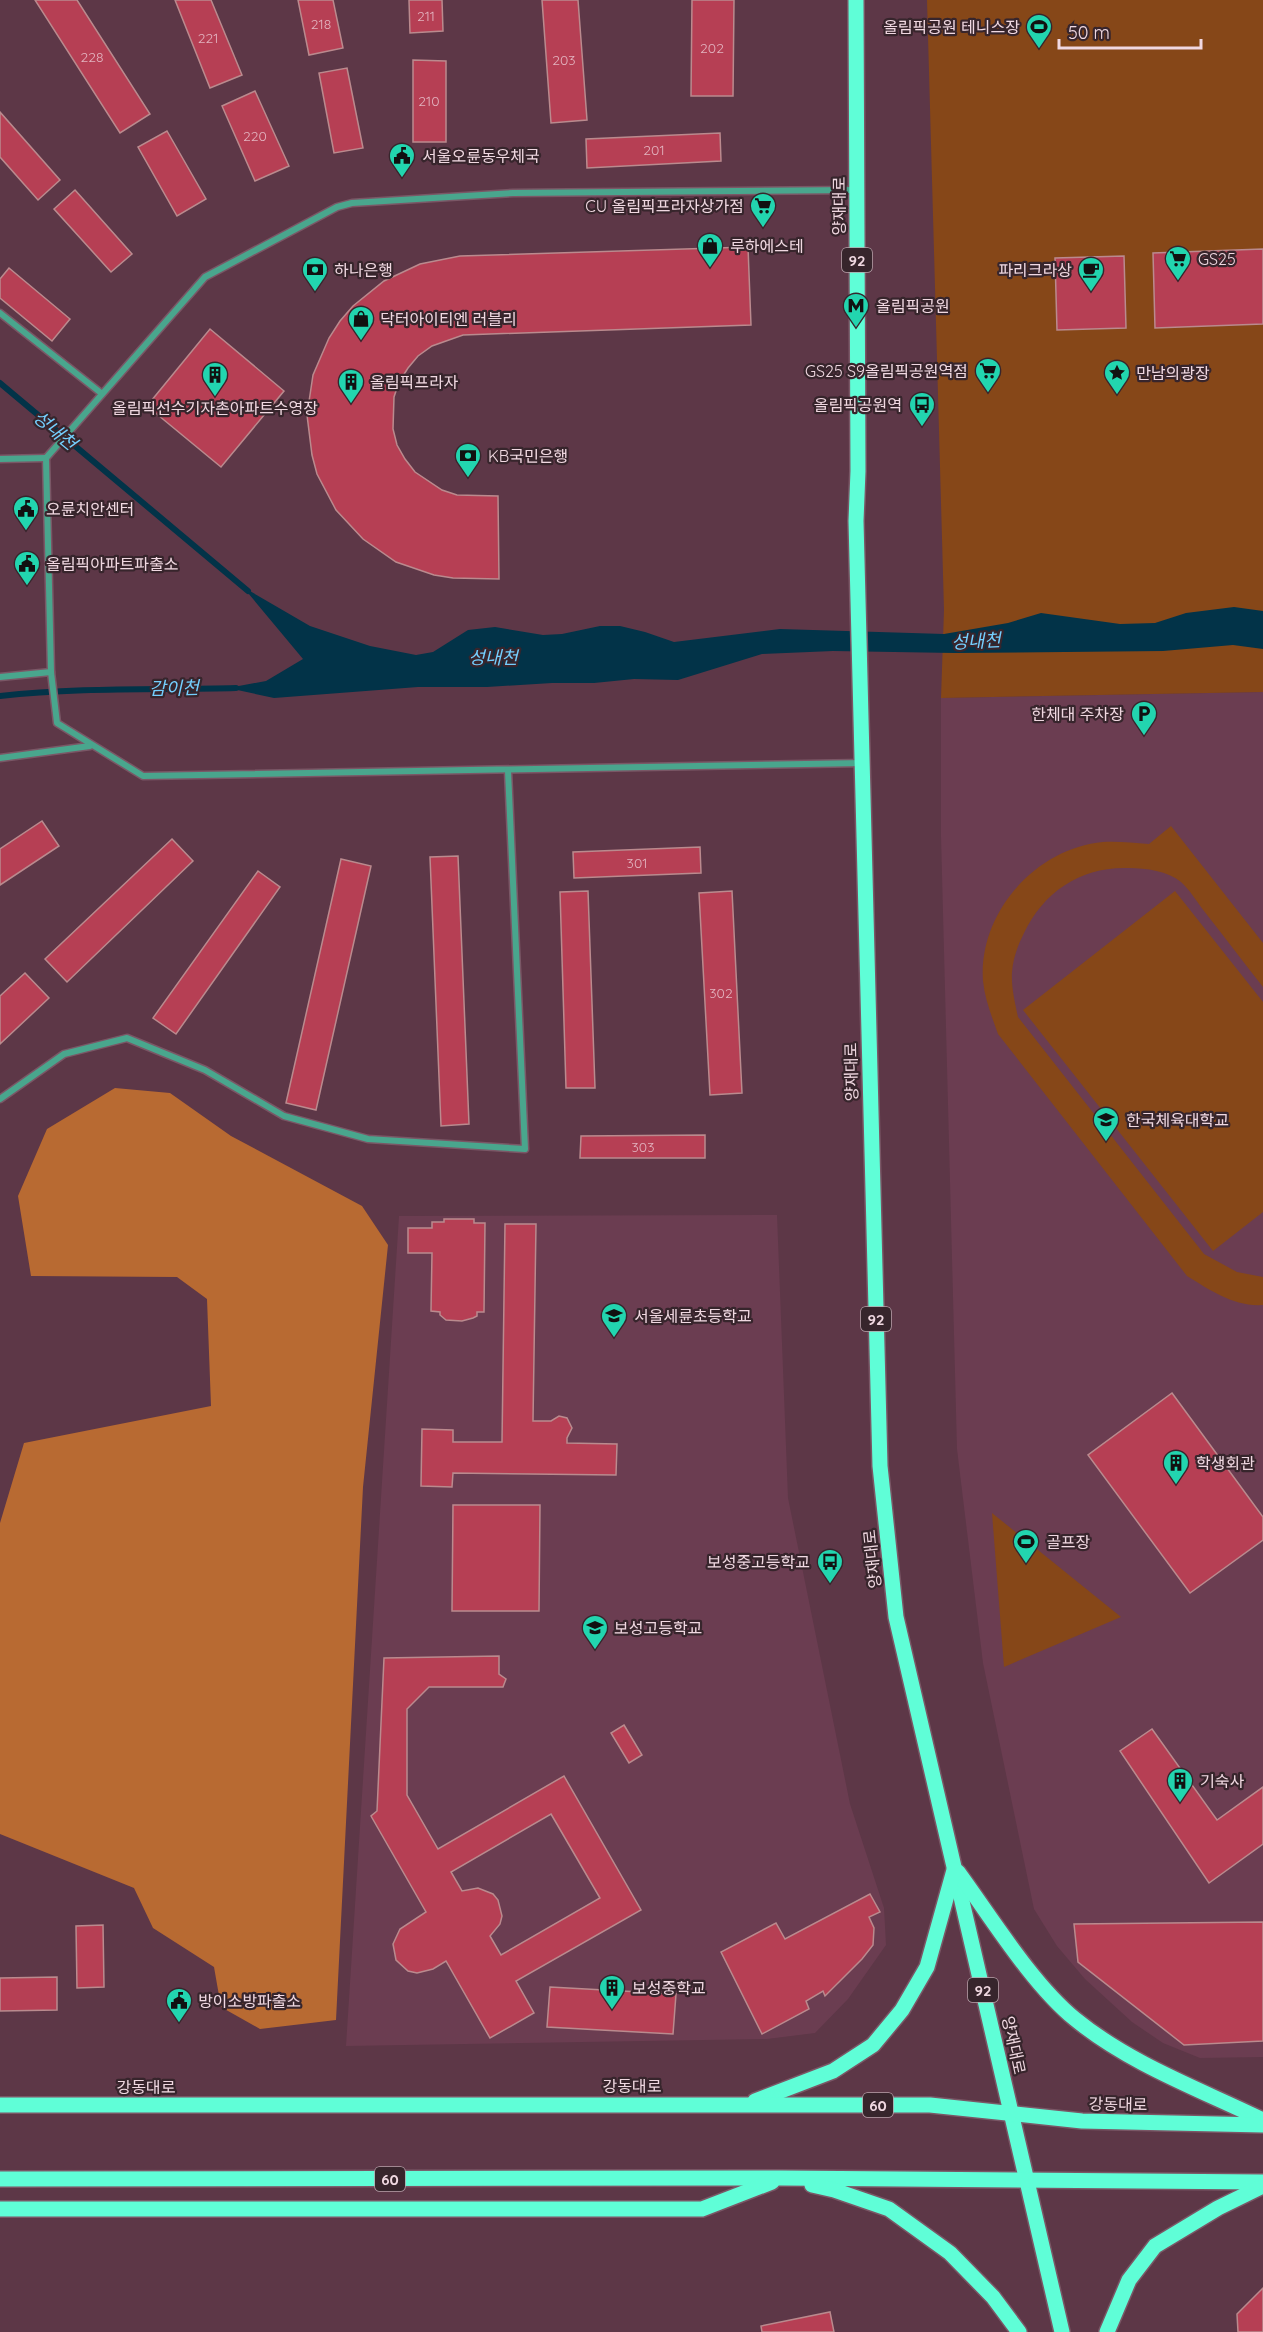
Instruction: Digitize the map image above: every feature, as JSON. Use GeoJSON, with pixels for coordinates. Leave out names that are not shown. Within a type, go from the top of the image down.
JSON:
{"type":"FeatureCollection","features":[{"type":"Feature","properties":{"kind":"main road","name":"양재대로"},"geometry":{"type":"LineString","coordinates":[[856,0],[858,471],[856,521],[880,1466],[896,1617],[1062,2332]]}},
{"type":"Feature","properties":{"kind":"main road"},"geometry":{"type":"LineString","coordinates":[[746,2104],[833,2071],[873,2045],[902,2010],[927,1967],[955,1868]]}},
{"type":"Feature","properties":{"kind":"main road"},"geometry":{"type":"LineString","coordinates":[[955,1868],[1036,1979],[1073,2018],[1125,2055],[1263,2120]]}},
{"type":"Feature","properties":{"kind":"main road","name":"강동대로"},"geometry":{"type":"LineString","coordinates":[[0,2105],[930,2105],[1082,2121],[1263,2125]]}},
{"type":"Feature","properties":{"kind":"main road"},"geometry":{"type":"LineString","coordinates":[[0,2209],[702,2209],[780,2178],[834,2190],[889,2209],[950,2253],[993,2297],[1019,2332]]}},
{"type":"Feature","properties":{"kind":"main road","name":"60"},"geometry":{"type":"LineString","coordinates":[[0,2180],[780,2178],[1027,2179],[1263,2184]]}},
{"type":"Feature","properties":{"kind":"main road"},"geometry":{"type":"LineString","coordinates":[[1107,2332],[1129,2280],[1155,2247],[1218,2208],[1263,2184]]}},
{"type":"Feature","properties":{"kind":"street"},"geometry":{"type":"LineString","coordinates":[[857,190],[513,193],[352,203],[337,207],[205,277],[46,458],[51,672],[57,723],[143,776],[863,763]]}},
{"type":"Feature","properties":{"kind":"street"},"geometry":{"type":"LineString","coordinates":[[0,313],[101,393]]}},
{"type":"Feature","properties":{"kind":"street"},"geometry":{"type":"LineString","coordinates":[[0,459],[46,458]]}},
{"type":"Feature","properties":{"kind":"street"},"geometry":{"type":"LineString","coordinates":[[0,677],[51,672]]}},
{"type":"Feature","properties":{"kind":"street"},"geometry":{"type":"LineString","coordinates":[[0,758],[91,746]]}},
{"type":"Feature","properties":{"kind":"street"},"geometry":{"type":"LineString","coordinates":[[0,1099],[64,1054],[127,1038],[206,1070],[284,1116],[368,1139],[525,1149],[508,771]]}},
{"type":"Feature","properties":{"kind":"shaded area","name":"올림픽공원"},"geometry":{"type":"Polygon","coordinates":[[[927,0],[1263,0],[1263,692],[941,698],[944,610],[927,0]]]}},
{"type":"Feature","properties":{"kind":"shaded area","name":"한국체육대학교"},"geometry":{"type":"Polygon","coordinates":[[[1263,692],[1263,2057],[1200,2058],[1163,2043],[1132,2022],[1085,1979],[1057,1946],[1034,1909],[983,1663],[957,1449],[941,836],[941,698],[1263,692]]]}},
{"type":"Feature","properties":{"kind":"shaded area"},"geometry":{"type":"Polygon","coordinates":[[[1171,826],[1263,943],[1263,987],[1190,892],[1176,878],[1157,871],[1112,868],[1096,871],[1066,884],[1042,905],[1032,918],[1013,962],[1013,989],[1018,1017],[1204,1254],[1237,1272],[1263,1277],[1263,1305],[1232,1300],[1187,1276],[998,1034],[984,988],[984,956],[990,931],[1001,909],[1016,888],[1034,871],[1055,857],[1078,847],[1103,842],[1149,844],[1171,826]]]}},
{"type":"Feature","properties":{"kind":"shaded area"},"geometry":{"type":"Polygon","coordinates":[[[1175,891],[1263,1002],[1263,1212],[1213,1251],[1023,1010],[1175,891]]]}},
{"type":"Feature","properties":{"kind":"shaded area"},"geometry":{"type":"Polygon","coordinates":[[[115,1088],[170,1093],[231,1136],[362,1206],[388,1245],[363,1487],[336,2020],[260,2029],[221,2007],[214,1967],[153,1928],[134,1888],[0,1834],[0,1523],[24,1443],[211,1406],[207,1299],[177,1277],[31,1276],[18,1196],[47,1129],[115,1088]]]}},
{"type":"Feature","properties":{"kind":"shaded area","name":"보성고등학교"},"geometry":{"type":"Polygon","coordinates":[[[777,1215],[788,1498],[850,1804],[884,1908],[886,1945],[848,1999],[815,2033],[767,2039],[346,2046],[399,1216],[777,1215]]]}},
{"type":"Feature","properties":{"kind":"shaded area","name":"골프장"},"geometry":{"type":"Polygon","coordinates":[[[992,1513],[1121,1617],[1004,1667],[992,1513]]]}},
{"type":"Feature","properties":{"kind":"water","name":"성내천"},"geometry":{"type":"Polygon","coordinates":[[[243,587],[310,626],[370,646],[416,655],[433,652],[468,630],[495,627],[543,635],[562,634],[600,626],[620,626],[674,642],[780,629],[944,634],[1008,623],[1041,613],[1120,624],[1155,623],[1186,613],[1234,607],[1263,611],[1263,649],[1233,645],[1163,651],[955,653],[833,651],[762,654],[678,680],[634,679],[594,683],[487,687],[418,687],[274,698],[228,688],[266,681],[303,659],[243,587]]]}},
{"type":"Feature","properties":{"kind":"building"},"geometry":{"type":"Polygon","coordinates":[[[35,0],[77,0],[150,114],[120,133],[35,0]]]}},
{"type":"Feature","properties":{"kind":"building"},"geometry":{"type":"Polygon","coordinates":[[[175,0],[211,0],[242,75],[210,88],[175,0]]]}},
{"type":"Feature","properties":{"kind":"building"},"geometry":{"type":"Polygon","coordinates":[[[298,0],[333,0],[343,48],[309,55],[298,0]]]}},
{"type":"Feature","properties":{"kind":"building"},"geometry":{"type":"Polygon","coordinates":[[[409,0],[442,0],[443,31],[410,33],[409,0]]]}},
{"type":"Feature","properties":{"kind":"building"},"geometry":{"type":"Polygon","coordinates":[[[542,0],[578,0],[587,120],[551,123],[542,0]]]}},
{"type":"Feature","properties":{"kind":"building"},"geometry":{"type":"Polygon","coordinates":[[[692,0],[734,0],[733,96],[691,96],[692,0]]]}},
{"type":"Feature","properties":{"kind":"building"},"geometry":{"type":"Polygon","coordinates":[[[413,60],[446,61],[446,142],[413,142],[413,60]]]}},
{"type":"Feature","properties":{"kind":"building"},"geometry":{"type":"Polygon","coordinates":[[[347,68],[363,148],[334,153],[319,73],[347,68]]]}},
{"type":"Feature","properties":{"kind":"building"},"geometry":{"type":"Polygon","coordinates":[[[255,91],[289,166],[255,181],[222,106],[255,91]]]}},
{"type":"Feature","properties":{"kind":"building"},"geometry":{"type":"Polygon","coordinates":[[[0,112],[60,180],[38,200],[0,157],[0,112]]]}},
{"type":"Feature","properties":{"kind":"building"},"geometry":{"type":"Polygon","coordinates":[[[167,131],[206,199],[177,216],[138,147],[167,131]]]}},
{"type":"Feature","properties":{"kind":"building"},"geometry":{"type":"Polygon","coordinates":[[[720,133],[721,161],[587,168],[586,139],[720,133]]]}},
{"type":"Feature","properties":{"kind":"building"},"geometry":{"type":"Polygon","coordinates":[[[75,190],[132,254],[111,272],[54,209],[75,190]]]}},
{"type":"Feature","properties":{"kind":"building","name":"올림픽프라자"},"geometry":{"type":"Polygon","coordinates":[[[748,247],[751,325],[463,335],[432,346],[418,356],[408,368],[399,382],[394,397],[393,429],[397,445],[415,472],[442,490],[457,495],[498,496],[499,579],[453,578],[434,575],[396,562],[363,539],[336,510],[317,474],[312,455],[307,415],[313,375],[329,338],[340,321],[353,306],[384,281],[420,264],[460,256],[748,247]]]}},
{"type":"Feature","properties":{"kind":"building"},"geometry":{"type":"Polygon","coordinates":[[[1263,249],[1263,324],[1155,328],[1153,253],[1263,249]]]}},
{"type":"Feature","properties":{"kind":"building","name":"파리크라상"},"geometry":{"type":"Polygon","coordinates":[[[1124,256],[1126,328],[1057,330],[1055,258],[1124,256]]]}},
{"type":"Feature","properties":{"kind":"building"},"geometry":{"type":"Polygon","coordinates":[[[9,268],[70,319],[52,341],[0,298],[0,279],[9,268]]]}},
{"type":"Feature","properties":{"kind":"building","name":"올림픽선수기자촌아파트수영장"},"geometry":{"type":"Polygon","coordinates":[[[210,329],[284,391],[221,467],[147,406],[210,329]]]}},
{"type":"Feature","properties":{"kind":"building"},"geometry":{"type":"Polygon","coordinates":[[[42,821],[59,846],[0,885],[0,849],[42,821]]]}},
{"type":"Feature","properties":{"kind":"building"},"geometry":{"type":"Polygon","coordinates":[[[172,839],[193,861],[67,982],[45,959],[172,839]]]}},
{"type":"Feature","properties":{"kind":"building"},"geometry":{"type":"Polygon","coordinates":[[[700,847],[701,873],[574,878],[573,852],[700,847]]]}},
{"type":"Feature","properties":{"kind":"building"},"geometry":{"type":"Polygon","coordinates":[[[458,856],[469,1124],[441,1126],[430,857],[458,856]]]}},
{"type":"Feature","properties":{"kind":"building"},"geometry":{"type":"Polygon","coordinates":[[[341,859],[371,866],[316,1110],[286,1103],[341,859]]]}},
{"type":"Feature","properties":{"kind":"building"},"geometry":{"type":"Polygon","coordinates":[[[258,871],[280,887],[176,1034],[153,1018],[258,871]]]}},
{"type":"Feature","properties":{"kind":"building"},"geometry":{"type":"Polygon","coordinates":[[[588,891],[595,1088],[566,1088],[560,892],[588,891]]]}},
{"type":"Feature","properties":{"kind":"building"},"geometry":{"type":"Polygon","coordinates":[[[732,891],[742,1093],[710,1095],[699,893],[732,891]]]}},
{"type":"Feature","properties":{"kind":"building"},"geometry":{"type":"Polygon","coordinates":[[[25,973],[49,998],[0,1044],[0,996],[25,973]]]}},
{"type":"Feature","properties":{"kind":"building"},"geometry":{"type":"Polygon","coordinates":[[[705,1135],[705,1158],[580,1158],[581,1136],[705,1135]]]}},
{"type":"Feature","properties":{"kind":"building"},"geometry":{"type":"Polygon","coordinates":[[[444,1219],[474,1219],[474,1223],[485,1223],[484,1312],[477,1312],[477,1316],[462,1321],[446,1320],[440,1312],[431,1311],[432,1253],[408,1253],[408,1228],[432,1228],[432,1222],[444,1222],[444,1219]]]}},
{"type":"Feature","properties":{"kind":"building"},"geometry":{"type":"Polygon","coordinates":[[[505,1224],[536,1224],[533,1421],[551,1421],[559,1416],[567,1418],[572,1428],[567,1443],[617,1444],[616,1475],[453,1473],[452,1487],[421,1486],[422,1429],[453,1430],[453,1442],[502,1442],[505,1224]]]}},
{"type":"Feature","properties":{"kind":"building","name":"학생회관"},"geometry":{"type":"Polygon","coordinates":[[[1172,1393],[1263,1517],[1263,1540],[1190,1593],[1088,1455],[1172,1393]]]}},
{"type":"Feature","properties":{"kind":"building"},"geometry":{"type":"Polygon","coordinates":[[[453,1505],[540,1505],[539,1611],[452,1611],[453,1505]]]}},
{"type":"Feature","properties":{"kind":"building"},"geometry":{"type":"Polygon","coordinates":[[[499,1656],[499,1674],[506,1679],[503,1687],[429,1687],[407,1709],[407,1795],[438,1849],[564,1776],[641,1910],[516,1981],[534,2013],[490,2038],[446,1961],[433,1969],[417,1973],[408,1971],[396,1960],[393,1944],[400,1929],[426,1912],[371,1816],[377,1811],[384,1658],[499,1656]],[[551,1814],[451,1872],[462,1891],[478,1888],[493,1894],[498,1900],[502,1916],[500,1924],[490,1936],[501,1955],[600,1898],[551,1814]]]}},
{"type":"Feature","properties":{"kind":"building"},"geometry":{"type":"Polygon","coordinates":[[[624,1725],[642,1755],[629,1763],[611,1733],[624,1725]]]}},
{"type":"Feature","properties":{"kind":"building","name":"기숙사"},"geometry":{"type":"Polygon","coordinates":[[[1152,1729],[1217,1820],[1263,1787],[1263,1844],[1209,1883],[1120,1751],[1152,1729]]]}},
{"type":"Feature","properties":{"kind":"building"},"geometry":{"type":"Polygon","coordinates":[[[870,1894],[880,1912],[869,1917],[874,1928],[873,1945],[825,1996],[823,1991],[806,2001],[809,2009],[762,2034],[721,1952],[776,1923],[785,1939],[870,1894]]]}},
{"type":"Feature","properties":{"kind":"building"},"geometry":{"type":"Polygon","coordinates":[[[1263,1922],[1263,2041],[1184,2045],[1078,1962],[1074,1924],[1263,1922]]]}},
{"type":"Feature","properties":{"kind":"building"},"geometry":{"type":"Polygon","coordinates":[[[103,1925],[104,1987],[77,1988],[76,1926],[103,1925]]]}},
{"type":"Feature","properties":{"kind":"building"},"geometry":{"type":"Polygon","coordinates":[[[57,1977],[57,2010],[0,2011],[0,1978],[57,1977]]]}},
{"type":"Feature","properties":{"kind":"building","name":"보성중학교"},"geometry":{"type":"Polygon","coordinates":[[[550,1987],[676,1994],[673,2034],[547,2027],[550,1987]]]}},
{"type":"Feature","properties":{"kind":"building"},"geometry":{"type":"Polygon","coordinates":[[[1263,2288],[1263,2332],[1238,2332],[1237,2314],[1263,2288]]]}},
{"type":"Feature","properties":{"kind":"building"},"geometry":{"type":"Polygon","coordinates":[[[830,2312],[834,2332],[762,2332],[761,2326],[830,2312]]]}},
{"type":"Feature","properties":{"kind":"waterway","name":"성내천"},"geometry":{"type":"LineString","coordinates":[[0,383],[248,591]]}},
{"type":"Feature","properties":{"kind":"waterway","name":"감이천"},"geometry":{"type":"LineString","coordinates":[[0,696],[89,690],[236,688]]}},
{"type":"Feature","properties":{"kind":"place","name":"올림픽공원 테니스장"},"geometry":{"type":"Point","coordinates":[1039,50]}},
{"type":"Feature","properties":{"kind":"place","name":"서울오륜동우체국"},"geometry":{"type":"Point","coordinates":[402,179]}},
{"type":"Feature","properties":{"kind":"place","name":"CU 올림픽프라자상가점"},"geometry":{"type":"Point","coordinates":[763,229]}},
{"type":"Feature","properties":{"kind":"place","name":"루하에스테"},"geometry":{"type":"Point","coordinates":[710,269]}},
{"type":"Feature","properties":{"kind":"place","name":"GS25"},"geometry":{"type":"Point","coordinates":[1178,282]}},
{"type":"Feature","properties":{"kind":"place","name":"하나은행"},"geometry":{"type":"Point","coordinates":[315,293]}},
{"type":"Feature","properties":{"kind":"place","name":"파리크라상"},"geometry":{"type":"Point","coordinates":[1091,293]}},
{"type":"Feature","properties":{"kind":"place","name":"올림픽공원"},"geometry":{"type":"Point","coordinates":[856,329]}},
{"type":"Feature","properties":{"kind":"place","name":"닥터아이티엔 러블리"},"geometry":{"type":"Point","coordinates":[361,342]}},
{"type":"Feature","properties":{"kind":"place","name":"GS25 S9올림픽공원역점"},"geometry":{"type":"Point","coordinates":[988,394]}},
{"type":"Feature","properties":{"kind":"place","name":"만남의광장"},"geometry":{"type":"Point","coordinates":[1117,396]}},
{"type":"Feature","properties":{"kind":"place","name":"올림픽선수기자촌아파트수영장"},"geometry":{"type":"Point","coordinates":[215,398]}},
{"type":"Feature","properties":{"kind":"place","name":"올림픽프라자"},"geometry":{"type":"Point","coordinates":[351,405]}},
{"type":"Feature","properties":{"kind":"place","name":"올림픽공원역"},"geometry":{"type":"Point","coordinates":[922,428]}},
{"type":"Feature","properties":{"kind":"place","name":"KB국민은행"},"geometry":{"type":"Point","coordinates":[468,479]}},
{"type":"Feature","properties":{"kind":"place","name":"오륜치안센터"},"geometry":{"type":"Point","coordinates":[26,532]}},
{"type":"Feature","properties":{"kind":"place","name":"올림픽아파트파출소"},"geometry":{"type":"Point","coordinates":[27,587]}},
{"type":"Feature","properties":{"kind":"place","name":"한체대 주차장"},"geometry":{"type":"Point","coordinates":[1144,737]}},
{"type":"Feature","properties":{"kind":"place","name":"한국체육대학교"},"geometry":{"type":"Point","coordinates":[1106,1143]}},
{"type":"Feature","properties":{"kind":"place","name":"서울세륜초등학교"},"geometry":{"type":"Point","coordinates":[614,1339]}},
{"type":"Feature","properties":{"kind":"place","name":"학생회관"},"geometry":{"type":"Point","coordinates":[1176,1486]}},
{"type":"Feature","properties":{"kind":"place","name":"골프장"},"geometry":{"type":"Point","coordinates":[1026,1565]}},
{"type":"Feature","properties":{"kind":"place","name":"보성중고등학교"},"geometry":{"type":"Point","coordinates":[830,1585]}},
{"type":"Feature","properties":{"kind":"place","name":"보성고등학교"},"geometry":{"type":"Point","coordinates":[595,1651]}},
{"type":"Feature","properties":{"kind":"place","name":"기숙사"},"geometry":{"type":"Point","coordinates":[1180,1804]}},
{"type":"Feature","properties":{"kind":"place","name":"보성중학교"},"geometry":{"type":"Point","coordinates":[612,2011]}},
{"type":"Feature","properties":{"kind":"place","name":"방이소방파출소"},"geometry":{"type":"Point","coordinates":[179,2024]}}]}
